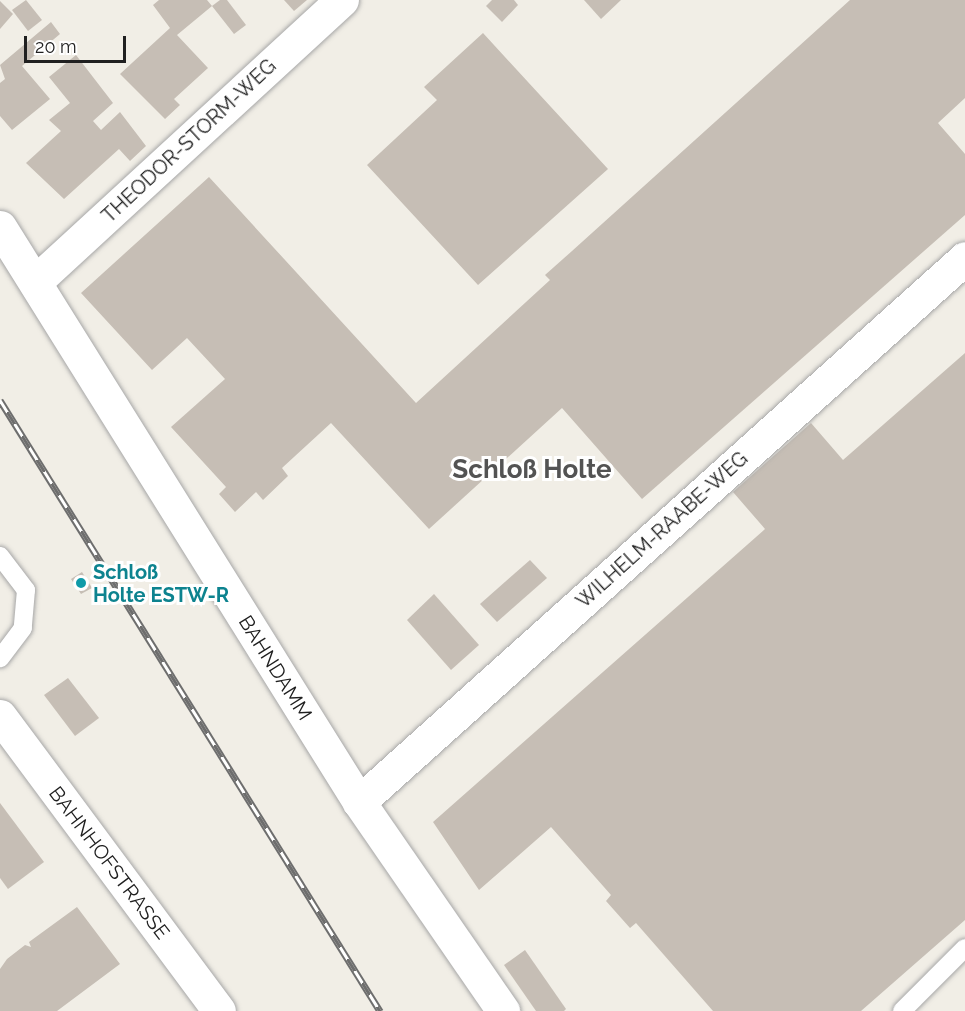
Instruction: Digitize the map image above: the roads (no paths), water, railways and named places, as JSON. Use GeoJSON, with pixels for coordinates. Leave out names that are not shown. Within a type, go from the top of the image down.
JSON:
{"type":"FeatureCollection","features":[{"type":"Feature","properties":{"kind":"street","name":"THEODOR-STORM-WEG"},"geometry":{"type":"LineString","coordinates":[[35,282],[342,0]]}},
{"type":"Feature","properties":{"kind":"street","name":"BAHNDAMM"},"geometry":{"type":"LineString","coordinates":[[0,227],[359,802],[503,1011]]}},
{"type":"Feature","properties":{"kind":"street","name":"WILHELM-RAABE-WEG"},"geometry":{"type":"LineString","coordinates":[[359,802],[965,258]]}},
{"type":"Feature","properties":{"kind":"street","name":"BAHNHOFSTRASSE"},"geometry":{"type":"LineString","coordinates":[[0,716],[219,1011]]}},
{"type":"Feature","properties":{"kind":"lane"},"geometry":{"type":"LineString","coordinates":[[0,556],[26,590],[23,627],[0,658]]}},
{"type":"Feature","properties":{"kind":"lane"},"geometry":{"type":"LineString","coordinates":[[902,1011],[965,948]]}},
{"type":"Feature","properties":{"kind":"railway"},"geometry":{"type":"LineString","coordinates":[[0,400],[380,1011]]}},
{"type":"Feature","properties":{"kind":"place","name":"Schloß Holte ESTW-R"},"geometry":{"type":"Point","coordinates":[81,583]}},
{"type":"Feature","properties":{"kind":"district","name":"Schloß Holte"},"geometry":{"type":"Point","coordinates":[532,470]}}]}
